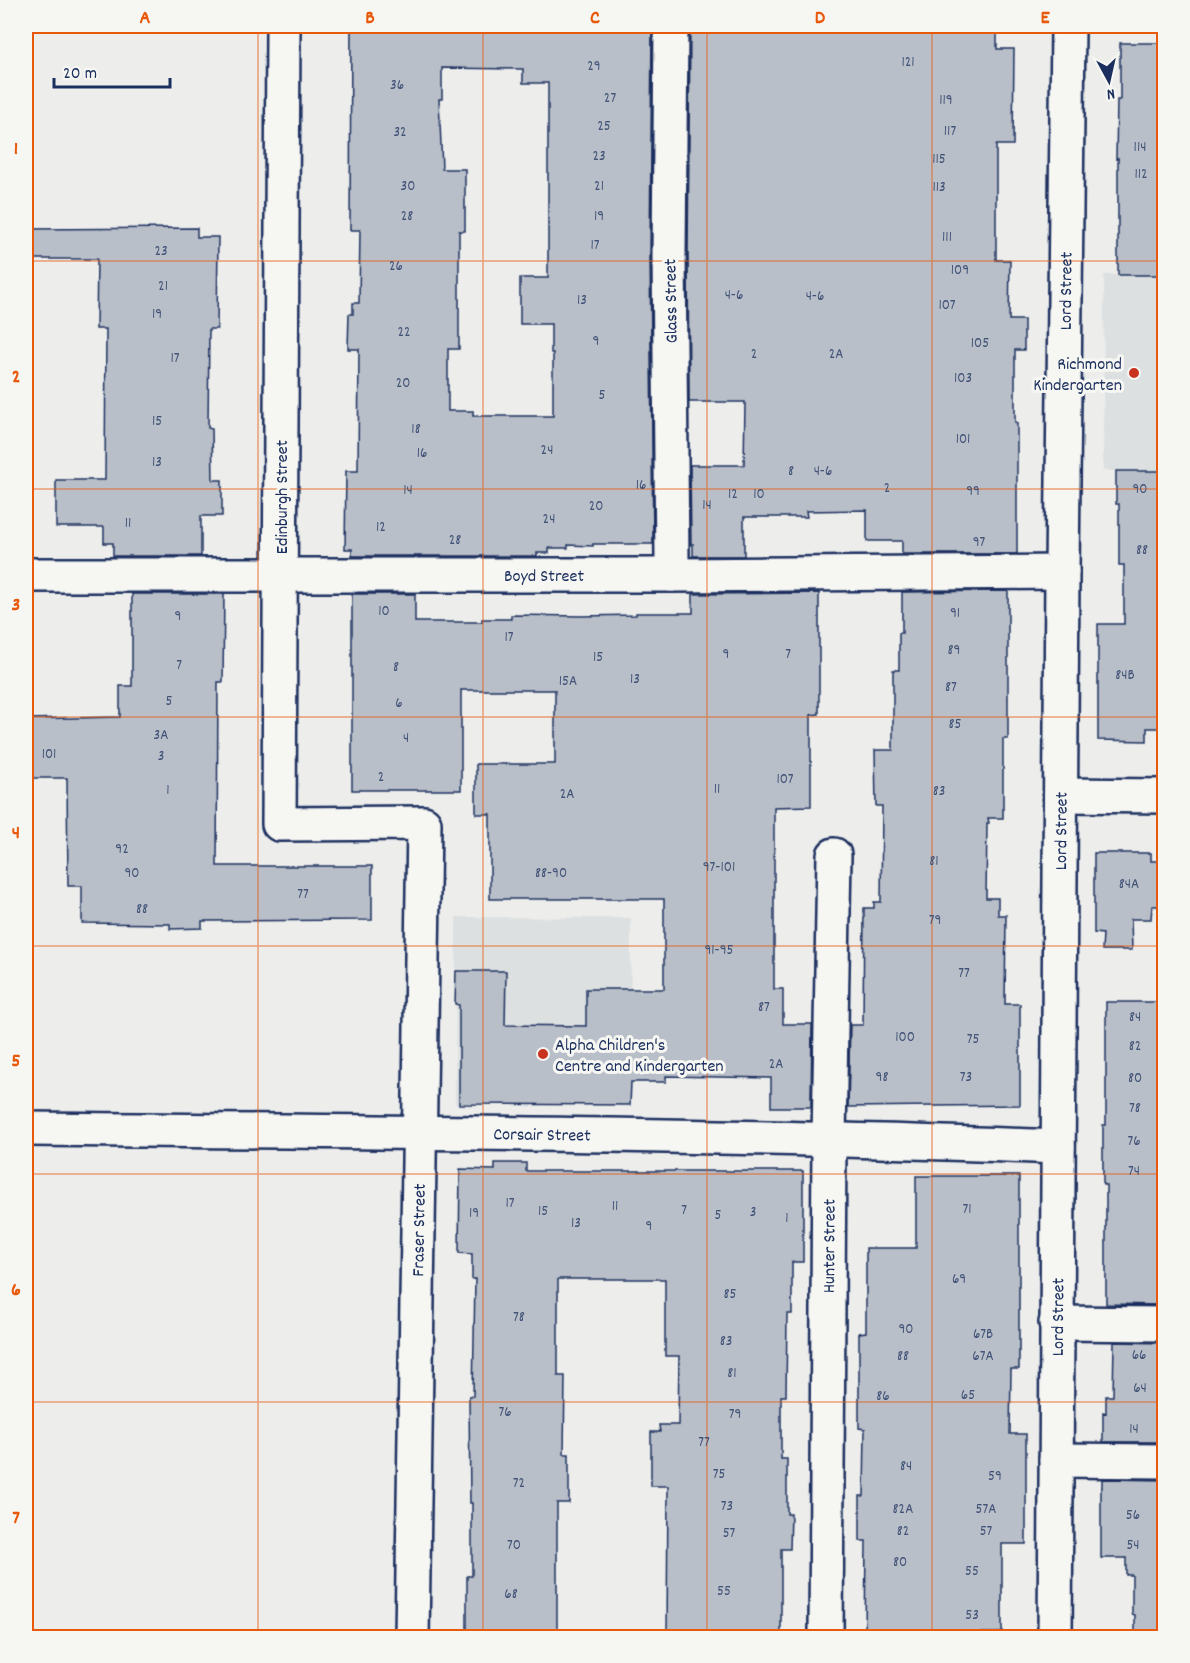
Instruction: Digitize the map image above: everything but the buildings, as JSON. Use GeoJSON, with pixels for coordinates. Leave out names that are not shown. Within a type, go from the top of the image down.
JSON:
{"type":"FeatureCollection","features":[{"type":"Feature","properties":{"kind":"street","name":"Edinburgh Street"},"geometry":{"type":"LineString","coordinates":[[283,26],[279,824],[424,823]]}},
{"type":"Feature","properties":{"kind":"street","name":"Glass Street"},"geometry":{"type":"LineString","coordinates":[[671,575],[669,254],[672,26]]}},
{"type":"Feature","properties":{"kind":"street","name":"Lord Street"},"geometry":{"type":"LineString","coordinates":[[1055,1638],[1068,26]]}},
{"type":"Feature","properties":{"kind":"street","name":"Boyd Street"},"geometry":{"type":"LineString","coordinates":[[26,575],[671,575],[1062,572]]}},
{"type":"Feature","properties":{"kind":"street"},"geometry":{"type":"LineString","coordinates":[[1060,795],[1164,796]]}},
{"type":"Feature","properties":{"kind":"street","name":"Fraser Street"},"geometry":{"type":"LineString","coordinates":[[412,1638],[424,823]]}},
{"type":"Feature","properties":{"kind":"street","name":"Hunter Street"},"geometry":{"type":"LineString","coordinates":[[826,1638],[834,855]]}},
{"type":"Feature","properties":{"kind":"street","name":"Corsair Street"},"geometry":{"type":"LineString","coordinates":[[26,1129],[830,1139],[1058,1147]]}},
{"type":"Feature","properties":{"kind":"street"},"geometry":{"type":"LineString","coordinates":[[1056,1323],[1164,1324]]}},
{"type":"Feature","properties":{"kind":"street"},"geometry":{"type":"LineString","coordinates":[[1056,1460],[1164,1461]]}},
{"type":"Feature","properties":{"kind":"shaded area","name":"Richmond Kindergarten"},"geometry":{"type":"Polygon","coordinates":[[[1104,275],[1164,275],[1164,471],[1103,471],[1104,275]]]}},
{"type":"Feature","properties":{"kind":"shaded area","name":"Alpha Children's Centre and Kindergarten"},"geometry":{"type":"Polygon","coordinates":[[[456,917],[631,918],[630,1105],[455,1104],[456,917]]]}},
{"type":"Feature","properties":{"kind":"place","name":"Richmond Kindergarten"},"geometry":{"type":"Point","coordinates":[1134,373]}},
{"type":"Feature","properties":{"kind":"place","name":"Alpha Children's Centre and Kindergarten"},"geometry":{"type":"Point","coordinates":[543,1054]}}]}
